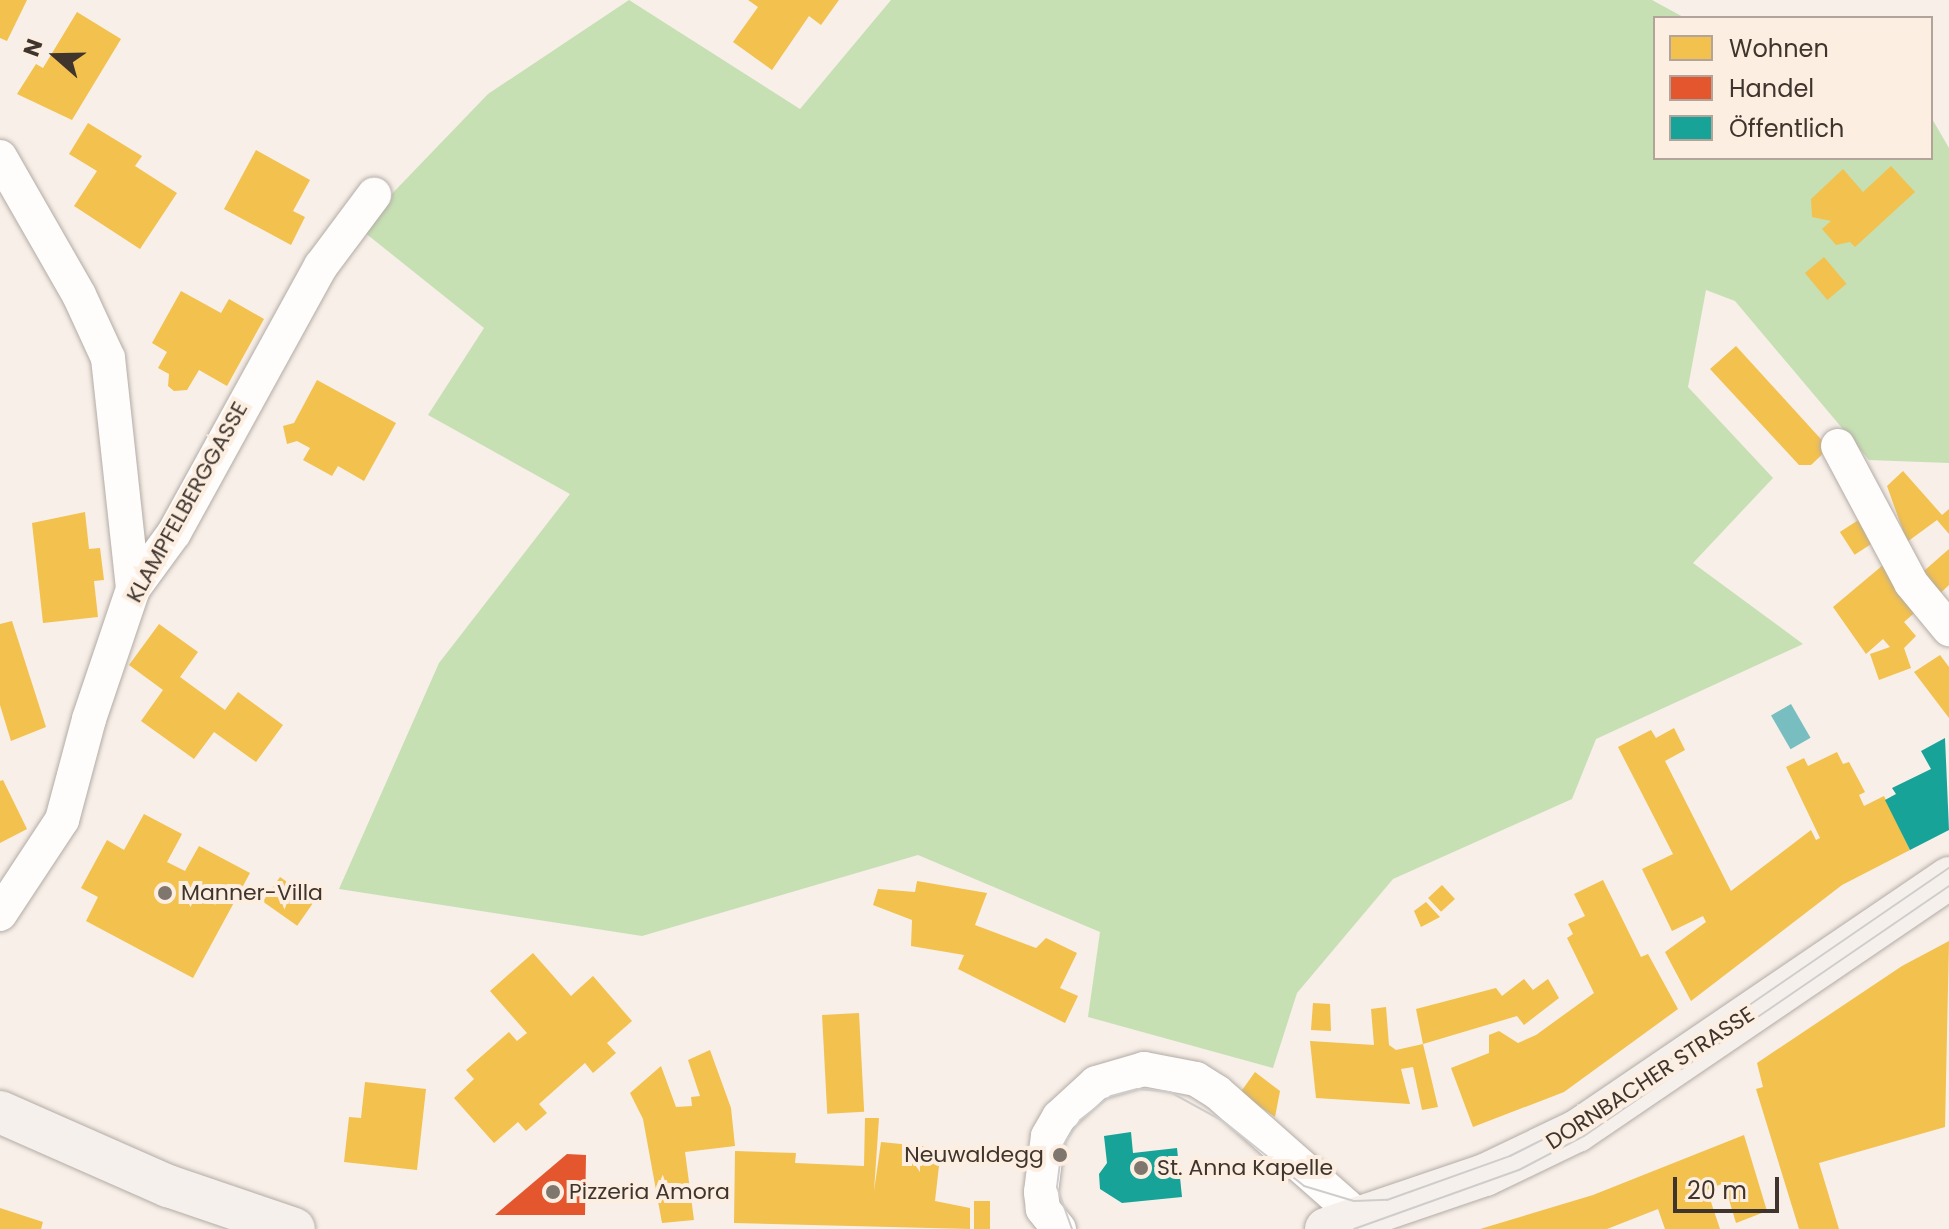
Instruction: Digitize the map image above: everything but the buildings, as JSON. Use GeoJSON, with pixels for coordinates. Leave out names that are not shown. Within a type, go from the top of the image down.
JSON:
{"type":"FeatureCollection","features":[{"type":"Feature","properties":{"kind":"main road","name":"DORNBACHER STRASSE"},"geometry":{"type":"LineString","coordinates":[[1343,1224],[1485,1175],[1577,1131],[1949,878]]}},
{"type":"Feature","properties":{"kind":"main road"},"geometry":{"type":"LineString","coordinates":[[0,1112],[168,1186],[294,1229]]}},
{"type":"Feature","properties":{"kind":"street"},"geometry":{"type":"LineString","coordinates":[[0,157],[79,295],[108,358],[133,589]]}},
{"type":"Feature","properties":{"kind":"street","name":"KLAMPFELBERGGASSE"},"geometry":{"type":"LineString","coordinates":[[0,914],[62,820],[133,589],[174,533],[321,266],[374,195]]}},
{"type":"Feature","properties":{"kind":"street"},"geometry":{"type":"LineString","coordinates":[[1838,446],[1911,583],[1949,629]]}},
{"type":"Feature","properties":{"kind":"street"},"geometry":{"type":"LineString","coordinates":[[1059,1229],[1043,1209],[1041,1192],[1048,1136],[1059,1117],[1096,1083],[1144,1069],[1196,1079],[1217,1092],[1343,1224]]}},
{"type":"Feature","properties":{"kind":"green space"},"geometry":{"type":"Polygon","coordinates":[[[629,0],[800,109],[891,0],[1652,0],[1681,16],[1653,16],[1653,160],[1933,160],[1933,120],[1949,148],[1949,463],[1869,460],[1735,301],[1706,290],[1688,387],[1773,478],[1693,563],[1803,644],[1596,739],[1572,799],[1393,879],[1297,993],[1273,1068],[1088,1017],[1100,932],[918,855],[642,936],[339,889],[439,663],[570,494],[428,415],[484,328],[359,228],[488,94],[629,0]]]}},
{"type":"Feature","properties":{"kind":"water"},"geometry":{"type":"Polygon","coordinates":[[[1791,704],[1810,738],[1791,749],[1771,716],[1791,704]]]}},
{"type":"Feature","properties":{"kind":"tram line"},"geometry":{"type":"LineString","coordinates":[[1072,1229],[1057,1187],[1062,1147],[1080,1120],[1111,1096],[1137,1089],[1170,1092],[1223,1121],[1304,1186],[1354,1201],[1387,1200],[1510,1156],[1582,1120],[1949,868]]}},
{"type":"Feature","properties":{"kind":"tram line"},"geometry":{"type":"LineString","coordinates":[[1354,1229],[1519,1170],[1584,1136],[1949,886]]}},
{"type":"Feature","properties":{"kind":"place","name":"Manner-Villa"},"geometry":{"type":"Point","coordinates":[165,893]}},
{"type":"Feature","properties":{"kind":"place","name":"Neuwaldegg"},"geometry":{"type":"Point","coordinates":[1060,1155]}},
{"type":"Feature","properties":{"kind":"place","name":"St. Anna Kapelle"},"geometry":{"type":"Point","coordinates":[1141,1168]}},
{"type":"Feature","properties":{"kind":"place","name":"Pizzeria Amora"},"geometry":{"type":"Point","coordinates":[553,1192]}}]}
